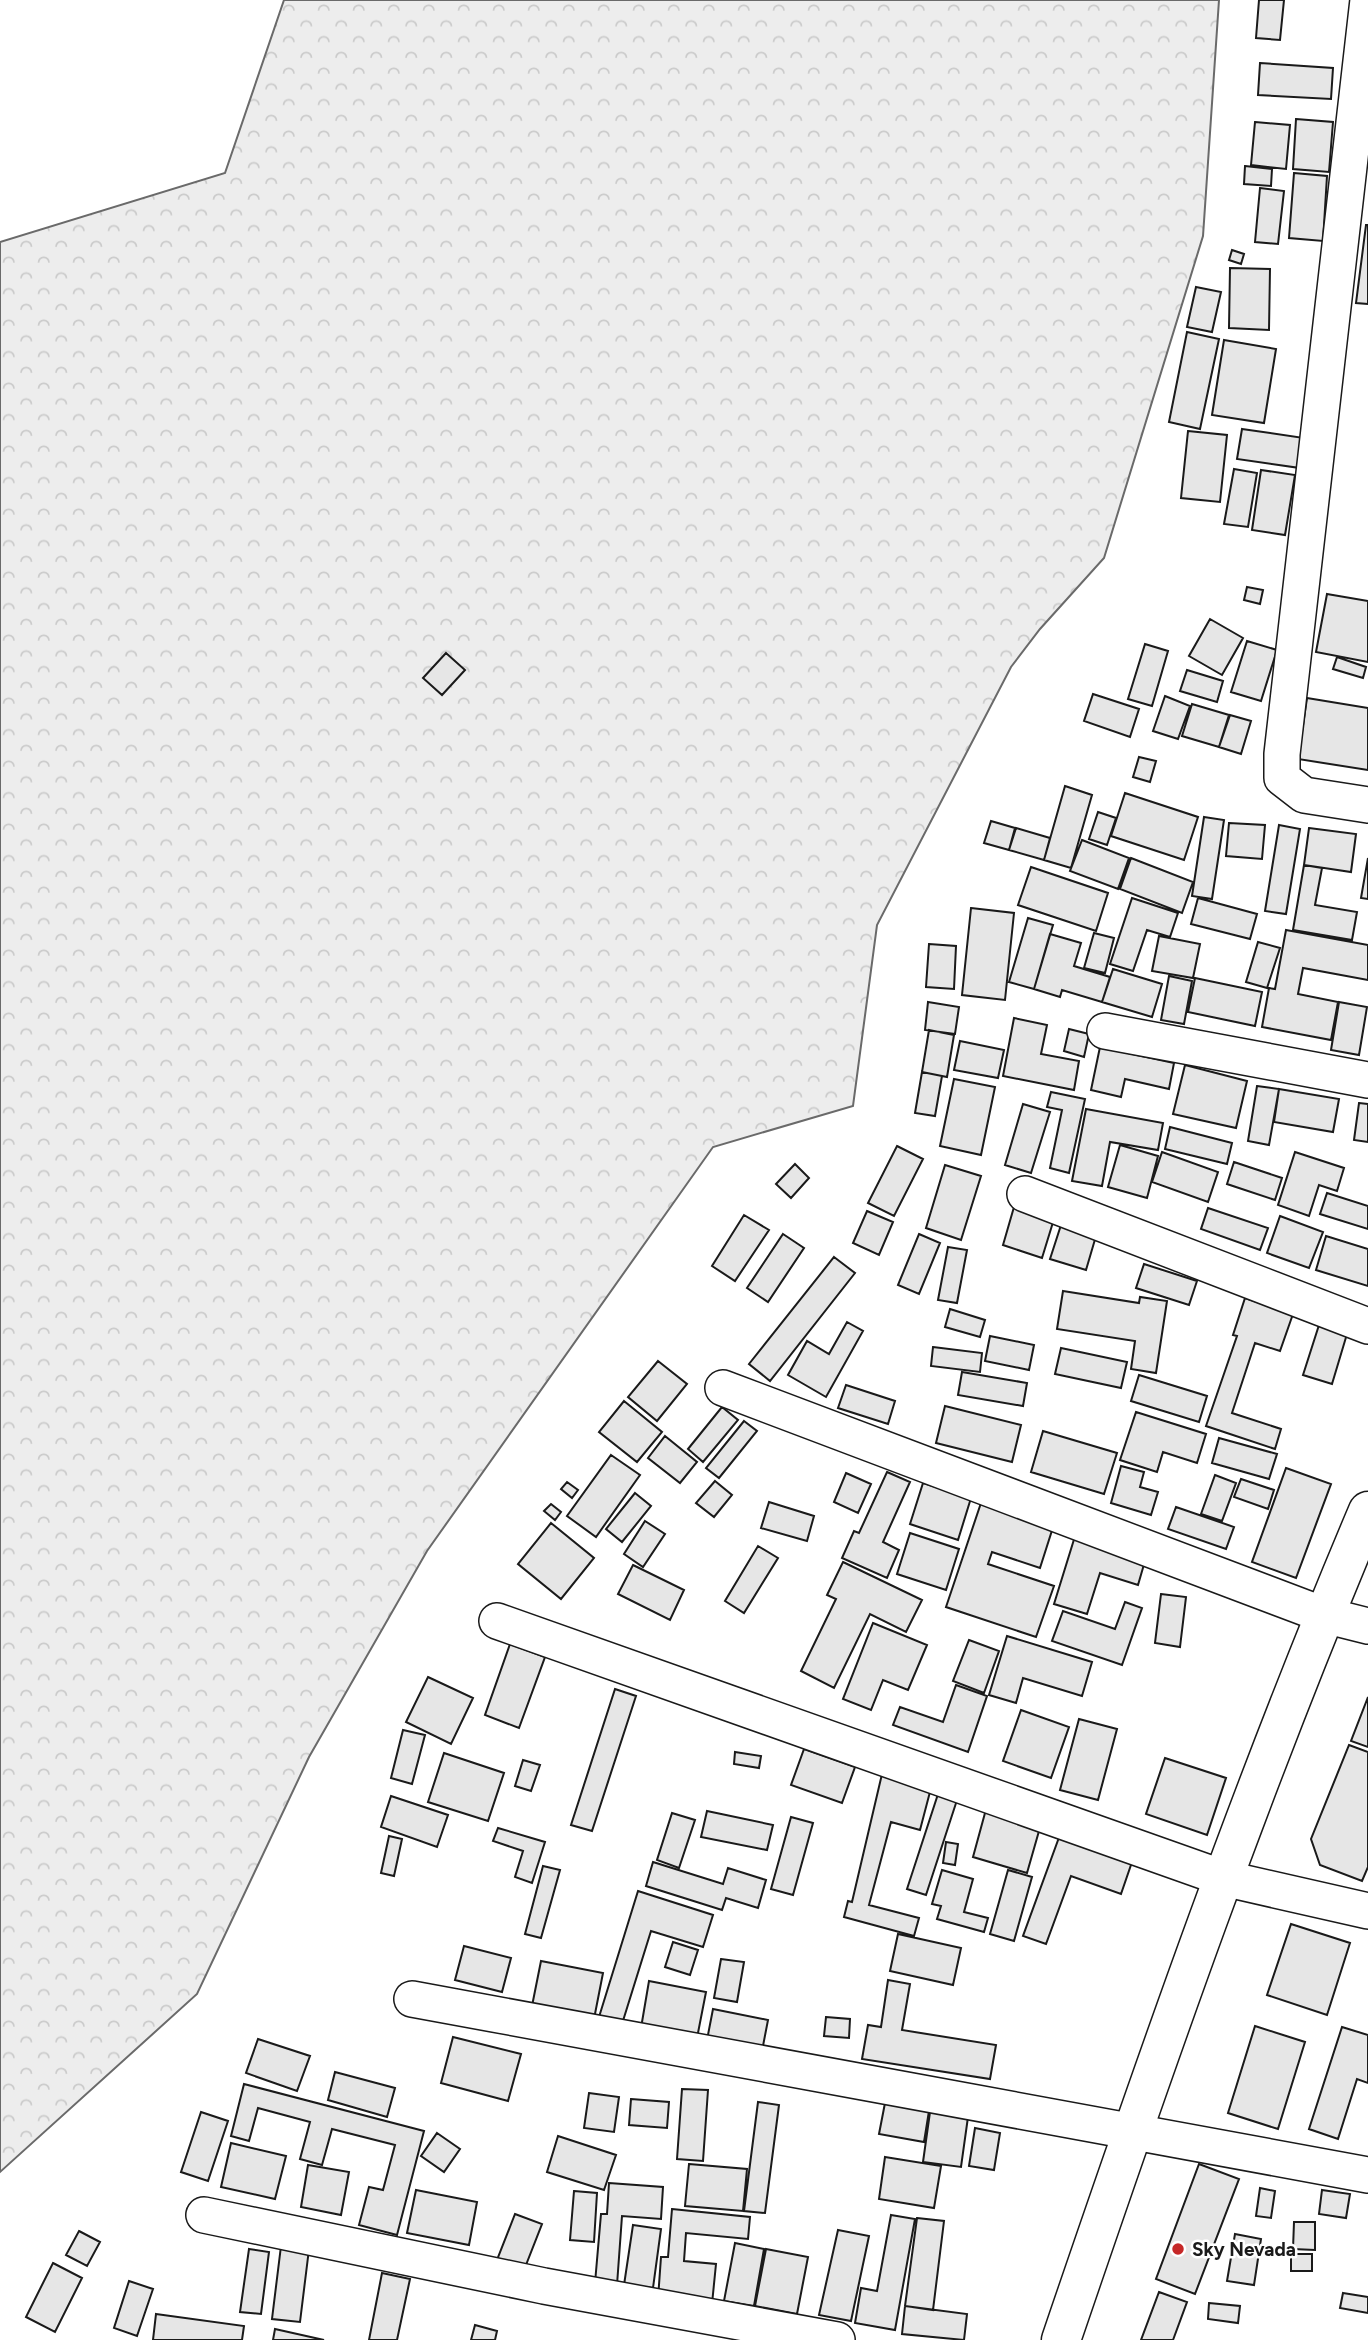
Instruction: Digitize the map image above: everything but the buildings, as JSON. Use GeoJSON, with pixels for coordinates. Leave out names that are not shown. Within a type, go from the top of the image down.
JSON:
{"type":"FeatureCollection","features":[{"type":"Feature","properties":{"kind":"main road"},"geometry":{"type":"LineString","coordinates":[[1061,2340],[1223,1878],[1324,1615],[1368,1511]]}},
{"type":"Feature","properties":{"kind":"street"},"geometry":{"type":"LineString","coordinates":[[1368,0],[1282,754],[1282,778],[1304,795],[1368,805]]}},
{"type":"Feature","properties":{"kind":"street"},"geometry":{"type":"LineString","coordinates":[[1105,1031],[1368,1080]]}},
{"type":"Feature","properties":{"kind":"street"},"geometry":{"type":"LineString","coordinates":[[1025,1194],[1368,1326]]}},
{"type":"Feature","properties":{"kind":"street"},"geometry":{"type":"LineString","coordinates":[[723,1388],[1324,1615],[1368,1626]]}},
{"type":"Feature","properties":{"kind":"street"},"geometry":{"type":"LineString","coordinates":[[497,1621],[1223,1878],[1368,1911]]}},
{"type":"Feature","properties":{"kind":"street"},"geometry":{"type":"LineString","coordinates":[[412,1999],[1132,2134],[1368,2175]]}},
{"type":"Feature","properties":{"kind":"street"},"geometry":{"type":"LineString","coordinates":[[204,2215],[544,2286],[837,2340]]}},
{"type":"Feature","properties":{"kind":"green space"},"geometry":{"type":"Polygon","coordinates":[[[284,0],[1219,0],[1203,236],[1104,558],[1040,629],[1011,667],[877,925],[853,1106],[713,1147],[427,1551],[309,1757],[197,1994],[0,2172],[0,242],[225,173],[284,0]]]}},
{"type":"Feature","properties":{"kind":"place","name":"Sky Nevada"},"geometry":{"type":"Point","coordinates":[1178,2249]}}]}
